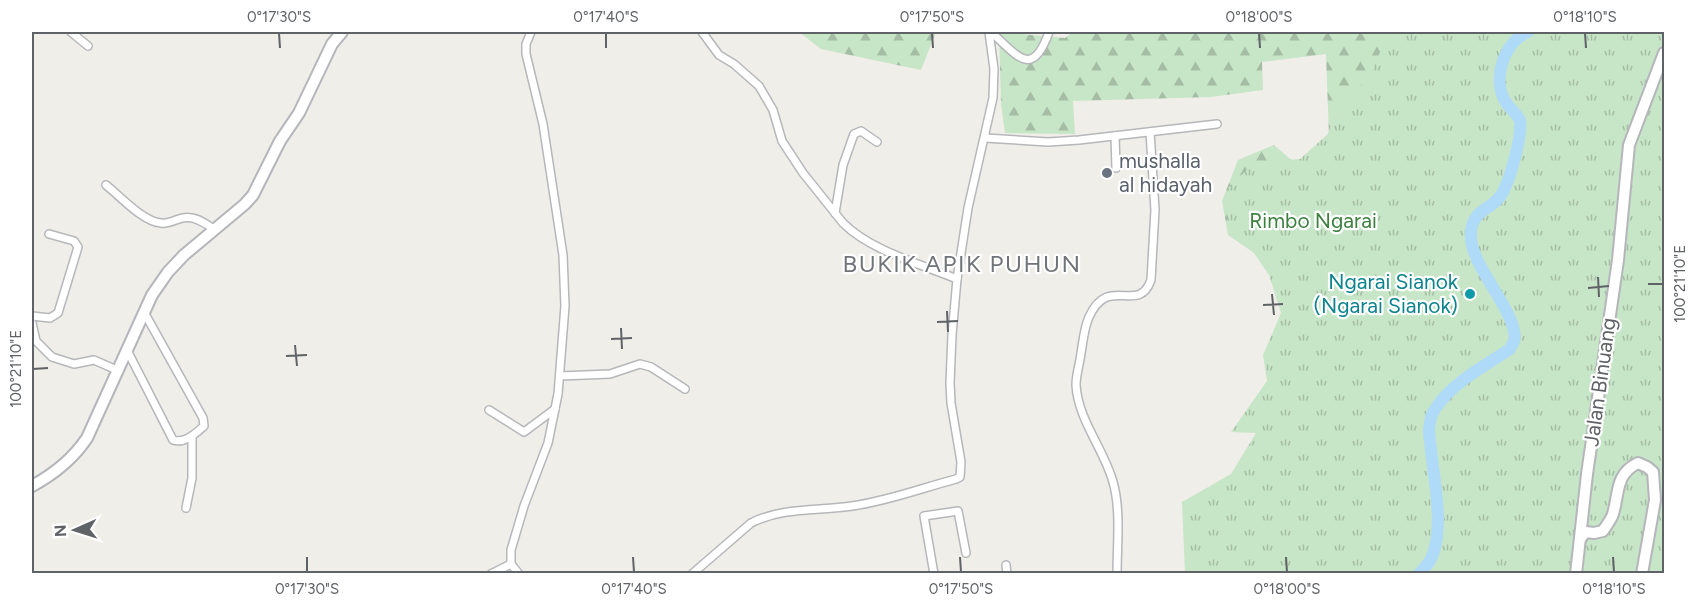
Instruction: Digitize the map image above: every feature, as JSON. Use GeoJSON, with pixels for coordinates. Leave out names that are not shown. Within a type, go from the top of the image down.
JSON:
{"type":"FeatureCollection","features":[{"type":"Feature","properties":{"kind":"street"},"geometry":{"type":"LineString","coordinates":[[71,32],[88,46]]}},
{"type":"Feature","properties":{"kind":"street"},"geometry":{"type":"LineString","coordinates":[[32,486],[72,458],[81,448],[128,351],[152,295],[168,272],[253,195],[324,60],[342,32]]}},
{"type":"Feature","properties":{"kind":"street"},"geometry":{"type":"LineString","coordinates":[[519,573],[511,564],[511,550],[524,506],[544,457],[555,409],[565,306],[564,271],[543,124],[526,54],[526,44],[531,32]]}},
{"type":"Feature","properties":{"kind":"street"},"geometry":{"type":"LineString","coordinates":[[702,32],[719,55],[734,64],[759,86],[773,110],[782,141],[803,173],[853,233],[867,243],[957,279]]}},
{"type":"Feature","properties":{"kind":"street"},"geometry":{"type":"LineString","coordinates":[[990,32],[1016,54],[1025,59],[1031,59],[1036,57],[1044,46],[1049,32]]}},
{"type":"Feature","properties":{"kind":"street"},"geometry":{"type":"LineString","coordinates":[[692,573],[751,523],[761,518],[777,513],[870,503],[960,477],[961,462],[950,383],[957,279],[968,208],[985,138],[994,85],[990,32]]}},
{"type":"Feature","properties":{"kind":"street","name":"Jalan Binuang"},"geometry":{"type":"LineString","coordinates":[[1576,573],[1587,474],[1618,260],[1629,145],[1665,52]]}},
{"type":"Feature","properties":{"kind":"street"},"geometry":{"type":"LineString","coordinates":[[985,138],[1048,141],[1115,136],[1217,123]]}},
{"type":"Feature","properties":{"kind":"street"},"geometry":{"type":"LineString","coordinates":[[835,213],[843,165],[854,134],[861,131],[878,142]]}},
{"type":"Feature","properties":{"kind":"street"},"geometry":{"type":"LineString","coordinates":[[1117,573],[1114,484],[1082,412],[1076,382],[1088,319],[1097,302],[1111,295],[1136,296],[1149,288],[1152,280],[1155,210],[1150,132]]}},
{"type":"Feature","properties":{"kind":"street"},"geometry":{"type":"LineString","coordinates":[[1115,136],[1116,168]]}},
{"type":"Feature","properties":{"kind":"street"},"geometry":{"type":"LineString","coordinates":[[106,185],[148,219],[161,224],[186,216],[214,229]]}},
{"type":"Feature","properties":{"kind":"street"},"geometry":{"type":"LineString","coordinates":[[32,316],[50,318],[58,313],[78,247],[75,241],[49,234]]}},
{"type":"Feature","properties":{"kind":"street"},"geometry":{"type":"LineString","coordinates":[[128,351],[171,438],[179,442],[192,436],[204,426],[205,420],[144,312]]}},
{"type":"Feature","properties":{"kind":"street"},"geometry":{"type":"LineString","coordinates":[[32,323],[36,341],[52,357],[74,364],[94,360],[119,370]]}},
{"type":"Feature","properties":{"kind":"street"},"geometry":{"type":"LineString","coordinates":[[560,376],[610,374],[640,364],[651,367],[685,389]]}},
{"type":"Feature","properties":{"kind":"street"},"geometry":{"type":"LineString","coordinates":[[489,410],[524,432],[555,409]]}},
{"type":"Feature","properties":{"kind":"street"},"geometry":{"type":"LineString","coordinates":[[186,508],[192,478],[192,436]]}},
{"type":"Feature","properties":{"kind":"street"},"geometry":{"type":"LineString","coordinates":[[1581,538],[1586,532],[1603,531],[1613,515],[1617,489],[1630,467],[1638,463],[1647,467],[1653,472],[1655,500],[1642,573]]}},
{"type":"Feature","properties":{"kind":"street"},"geometry":{"type":"LineString","coordinates":[[934,573],[924,516],[958,512],[966,553]]}},
{"type":"Feature","properties":{"kind":"street"},"geometry":{"type":"LineString","coordinates":[[491,573],[511,564]]}},
{"type":"Feature","properties":{"kind":"street"},"geometry":{"type":"LineString","coordinates":[[1006,565],[1007,573]]}},
{"type":"Feature","properties":{"kind":"green space"},"geometry":{"type":"Polygon","coordinates":[[[799,32],[936,32],[921,70],[821,49],[799,32]]]}},
{"type":"Feature","properties":{"kind":"green space","name":"Rimbo Ngarai"},"geometry":{"type":"Polygon","coordinates":[[[999,32],[1065,38],[1072,32],[1464,32],[1242,500],[1285,339],[1283,301],[1260,257],[1228,235],[1222,201],[1238,160],[1274,145],[1296,164],[1329,137],[1326,54],[1262,62],[1263,90],[1211,97],[1073,101],[1075,134],[1005,133],[1001,104],[999,32]]]}},
{"type":"Feature","properties":{"kind":"green space","name":"Ngarai Sianok (Ngarai Sianok)"},"geometry":{"type":"Polygon","coordinates":[[[1388,32],[1664,32],[1664,573],[1185,573],[1182,502],[1231,474],[1256,433],[1231,432],[1267,381],[1263,355],[1281,313],[1269,275],[1254,253],[1227,224],[1228,188],[1255,162],[1300,159],[1328,134],[1333,118],[1372,72],[1388,32]]]}},
{"type":"Feature","properties":{"kind":"waterway"},"geometry":{"type":"LineString","coordinates":[[1419,574],[1431,559],[1437,534],[1437,505],[1429,434],[1432,414],[1442,399],[1469,376],[1510,349],[1514,341],[1510,319],[1474,251],[1471,229],[1478,215],[1494,203],[1503,192],[1512,167],[1518,146],[1520,120],[1501,92],[1500,72],[1512,44],[1528,32]]}},
{"type":"Feature","properties":{"kind":"place","name":"mushalla al hidayah"},"geometry":{"type":"Point","coordinates":[1107,173]}},
{"type":"Feature","properties":{"kind":"place","name":"Ngarai Sianok (Ngarai Sianok)"},"geometry":{"type":"Point","coordinates":[1470,294]}},
{"type":"Feature","properties":{"kind":"district","name":"BUKIK APIK PUHUN"},"geometry":{"type":"Point","coordinates":[962,264]}}]}
